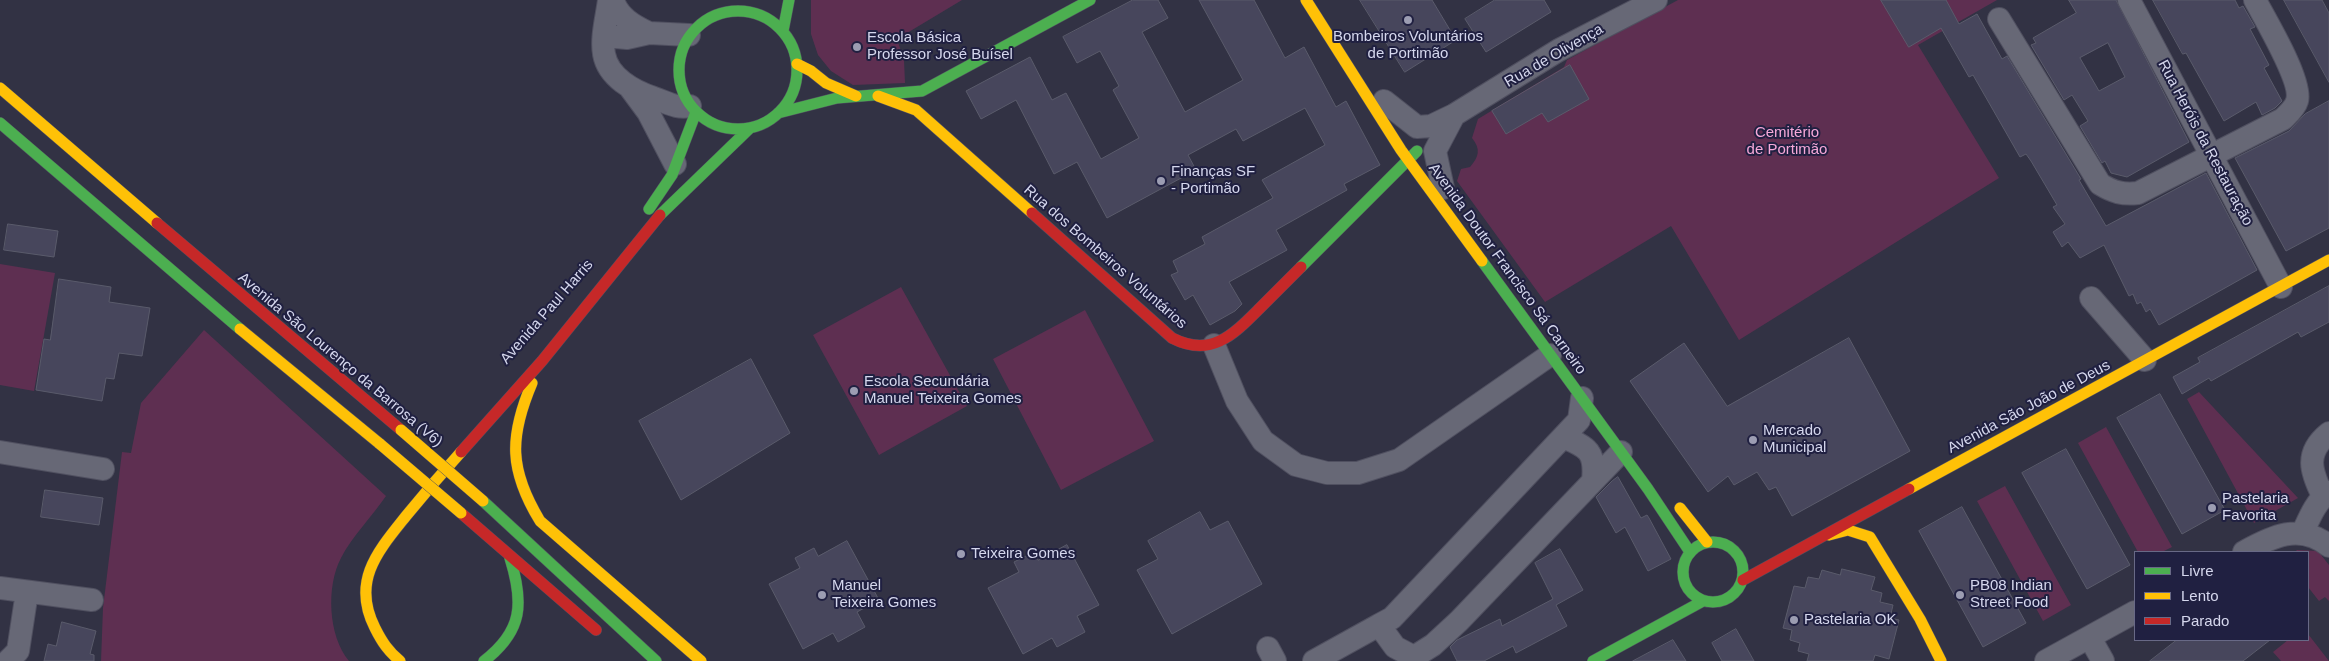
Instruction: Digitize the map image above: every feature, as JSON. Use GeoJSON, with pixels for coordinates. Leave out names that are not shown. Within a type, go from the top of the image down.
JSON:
{"type":"FeatureCollection","features":[{"type":"Feature","properties":{"kind":"main road"},"geometry":{"type":"LineString","coordinates":[[783,31],[789,0]]}},
{"type":"Feature","properties":{"kind":"main road"},"geometry":{"type":"LineString","coordinates":[[778,113],[813,102],[856,96],[897,96],[922,90],[1090,0]]}},
{"type":"Feature","properties":{"kind":"main road","name":"Avenida Doutor Francisco Sá Carneiro"},"geometry":{"type":"LineString","coordinates":[[1306,0],[1423,165],[1550,355],[1621,452],[1690,552]]}},
{"type":"Feature","properties":{"kind":"main road"},"geometry":{"type":"LineString","coordinates":[[1319,0],[1402,130]]}},
{"type":"Feature","properties":{"kind":"main road"},"geometry":{"type":"LineString","coordinates":[[750,6],[783,31],[792,46],[797,64],[795,85],[786,105],[770,120],[750,128],[734,130],[704,120],[693,109],[680,86],[678,73],[682,47],[689,35],[704,21],[722,12],[750,6]]}},
{"type":"Feature","properties":{"kind":"main road"},"geometry":{"type":"LineString","coordinates":[[797,64],[811,71],[826,83],[856,96]]}},
{"type":"Feature","properties":{"kind":"main road"},"geometry":{"type":"LineString","coordinates":[[940,82],[928,97],[927,108],[941,133]]}},
{"type":"Feature","properties":{"kind":"main road","name":"Avenida São Lourenço da Barrosa (V6)"},"geometry":{"type":"LineString","coordinates":[[0,88],[483,501],[656,661]]}},
{"type":"Feature","properties":{"kind":"main road","name":"Rua dos Bombeiros Voluntários"},"geometry":{"type":"LineString","coordinates":[[878,96],[899,102],[916,110],[1172,338],[1184,345],[1214,345]]}},
{"type":"Feature","properties":{"kind":"main road","name":"Avenida Paul Harris"},"geometry":{"type":"LineString","coordinates":[[554,327],[631,235],[672,175],[693,109]]}},
{"type":"Feature","properties":{"kind":"main road"},"geometry":{"type":"LineString","coordinates":[[0,123],[205,302],[380,444],[461,513],[510,558],[604,637]]}},
{"type":"Feature","properties":{"kind":"main road","name":"Avenida Paul Harris"},"geometry":{"type":"LineString","coordinates":[[542,361],[660,214],[750,128]]}},
{"type":"Feature","properties":{"kind":"main road"},"geometry":{"type":"LineString","coordinates":[[1214,345],[1241,327],[1378,189],[1423,165]]}},
{"type":"Feature","properties":{"kind":"main road","name":"Avenida Doutor Francisco Sá Carneiro"},"geometry":{"type":"LineString","coordinates":[[1423,165],[1500,265]]}},
{"type":"Feature","properties":{"kind":"main road","name":"Avenida São João de Deus"},"geometry":{"type":"LineString","coordinates":[[1743,580],[2329,260]]}},
{"type":"Feature","properties":{"kind":"main road"},"geometry":{"type":"LineString","coordinates":[[400,661],[386,649],[368,614],[365,594],[368,574],[379,550],[428,490],[542,361]]}},
{"type":"Feature","properties":{"kind":"main road"},"geometry":{"type":"LineString","coordinates":[[542,361],[520,407],[515,430],[518,480],[525,499],[540,521],[701,661]]}},
{"type":"Feature","properties":{"kind":"main road"},"geometry":{"type":"LineString","coordinates":[[409,490],[441,454]]}},
{"type":"Feature","properties":{"kind":"main road"},"geometry":{"type":"LineString","coordinates":[[1670,496],[1707,542]]}},
{"type":"Feature","properties":{"kind":"main road"},"geometry":{"type":"LineString","coordinates":[[1886,501],[1871,518],[1870,537],[1920,619],[1940,661]]}},
{"type":"Feature","properties":{"kind":"main road"},"geometry":{"type":"LineString","coordinates":[[1822,536],[1848,530],[1870,537]]}},
{"type":"Feature","properties":{"kind":"main road"},"geometry":{"type":"LineString","coordinates":[[1707,542],[1727,545],[1738,556],[1743,569],[1743,580],[1735,592],[1723,601],[1713,603],[1703,601],[1687,589],[1682,570],[1690,552],[1707,542]]}},
{"type":"Feature","properties":{"kind":"main road"},"geometry":{"type":"LineString","coordinates":[[1738,556],[1760,556],[1805,545]]}},
{"type":"Feature","properties":{"kind":"main road"},"geometry":{"type":"LineString","coordinates":[[484,661],[506,641],[516,623],[520,603],[519,582],[510,558]]}},
{"type":"Feature","properties":{"kind":"main road"},"geometry":{"type":"LineString","coordinates":[[1641,634],[1673,607],[1687,589]]}},
{"type":"Feature","properties":{"kind":"main road"},"geometry":{"type":"LineString","coordinates":[[1592,661],[1703,601]]}},
{"type":"Feature","properties":{"kind":"street"},"geometry":{"type":"LineString","coordinates":[[609,0],[604,50],[606,62],[621,82],[672,106],[693,109]]}},
{"type":"Feature","properties":{"kind":"street"},"geometry":{"type":"LineString","coordinates":[[613,0],[615,7],[627,21],[649,33]]}},
{"type":"Feature","properties":{"kind":"street","name":"Rua de Olivença"},"geometry":{"type":"LineString","coordinates":[[1454,115],[1559,50],[1656,0]]}},
{"type":"Feature","properties":{"kind":"street","name":"Rua Heróis da Restauração"},"geometry":{"type":"LineString","coordinates":[[2129,0],[2281,286]]}},
{"type":"Feature","properties":{"kind":"street"},"geometry":{"type":"LineString","coordinates":[[1999,19],[2100,184],[2113,192],[2128,194],[2138,193],[2212,156],[2283,119],[2291,111],[2297,101],[2296,81],[2255,0]]}},
{"type":"Feature","properties":{"kind":"street"},"geometry":{"type":"LineString","coordinates":[[605,36],[627,38],[649,33],[689,35]]}},
{"type":"Feature","properties":{"kind":"street"},"geometry":{"type":"LineString","coordinates":[[631,88],[648,112],[675,164]]}},
{"type":"Feature","properties":{"kind":"street"},"geometry":{"type":"LineString","coordinates":[[1384,101],[1417,127],[1431,126],[1454,115]]}},
{"type":"Feature","properties":{"kind":"street"},"geometry":{"type":"LineString","coordinates":[[1423,165],[1454,115]]}},
{"type":"Feature","properties":{"kind":"street"},"geometry":{"type":"LineString","coordinates":[[1378,189],[1411,176],[1423,165],[1435,151],[1454,115]]}},
{"type":"Feature","properties":{"kind":"street"},"geometry":{"type":"LineString","coordinates":[[2091,298],[2145,360]]}},
{"type":"Feature","properties":{"kind":"street"},"geometry":{"type":"LineString","coordinates":[[1214,345],[1237,401],[1263,441],[1296,465],[1327,473],[1358,472],[1399,460],[1550,355]]}},
{"type":"Feature","properties":{"kind":"street"},"geometry":{"type":"LineString","coordinates":[[1314,661],[1392,618],[1579,420],[1582,398]]}},
{"type":"Feature","properties":{"kind":"street"},"geometry":{"type":"LineString","coordinates":[[2302,534],[2314,510],[2326,494],[2312,473],[2312,457],[2320,440],[2329,434]]}},
{"type":"Feature","properties":{"kind":"street"},"geometry":{"type":"LineString","coordinates":[[1563,437],[1584,446],[1591,454],[1595,465],[1593,481]]}},
{"type":"Feature","properties":{"kind":"street"},"geometry":{"type":"LineString","coordinates":[[0,452],[103,469]]}},
{"type":"Feature","properties":{"kind":"street"},"geometry":{"type":"LineString","coordinates":[[1379,625],[1395,647],[1414,657],[1433,645],[1621,452]]}},
{"type":"Feature","properties":{"kind":"street"},"geometry":{"type":"LineString","coordinates":[[2246,551],[2282,533],[2302,534],[2324,542],[2329,546]]}},
{"type":"Feature","properties":{"kind":"street"},"geometry":{"type":"LineString","coordinates":[[0,588],[92,600]]}},
{"type":"Feature","properties":{"kind":"street"},"geometry":{"type":"LineString","coordinates":[[8,661],[18,651],[27,592]]}},
{"type":"Feature","properties":{"kind":"street"},"geometry":{"type":"LineString","coordinates":[[2046,661],[2134,613]]}},
{"type":"Feature","properties":{"kind":"street"},"geometry":{"type":"LineString","coordinates":[[2090,638],[2103,661]]}},
{"type":"Feature","properties":{"kind":"green space","name":"Escola Básica Professor José Buísel"},"geometry":{"type":"Polygon","coordinates":[[[811,0],[962,0],[897,39],[904,60],[905,83],[853,85],[831,71],[818,55],[811,34],[811,0]]]}},
{"type":"Feature","properties":{"kind":"green space","name":"Cemitério de Portimão"},"geometry":{"type":"Polygon","coordinates":[[[1678,0],[1997,0],[1918,45],[1999,178],[1739,340],[1671,226],[1545,302],[1457,181],[1461,169],[1470,167],[1477,156],[1478,149],[1472,138],[1478,119],[1564,67],[1567,60],[1678,0]]]}},
{"type":"Feature","properties":{"kind":"green space"},"geometry":{"type":"Polygon","coordinates":[[[0,264],[55,273],[34,391],[0,385],[0,264]]]}},
{"type":"Feature","properties":{"kind":"green space"},"geometry":{"type":"Polygon","coordinates":[[[901,287],[967,406],[879,455],[813,335],[901,287]]]}},
{"type":"Feature","properties":{"kind":"green space"},"geometry":{"type":"Polygon","coordinates":[[[1085,310],[1154,441],[1061,490],[993,359],[1085,310]]]}},
{"type":"Feature","properties":{"kind":"green space"},"geometry":{"type":"Polygon","coordinates":[[[204,330],[386,496],[345,550],[336,569],[333,582],[331,596],[333,625],[342,651],[349,661],[101,661],[103,608],[122,452],[131,453],[141,403],[204,330]]]}},
{"type":"Feature","properties":{"kind":"green space"},"geometry":{"type":"Polygon","coordinates":[[[2199,392],[2298,498],[2254,523],[2187,399],[2199,392]]]}},
{"type":"Feature","properties":{"kind":"green space"},"geometry":{"type":"Polygon","coordinates":[[[2106,427],[2172,547],[2164,551],[2137,551],[2078,443],[2106,427]]]}},
{"type":"Feature","properties":{"kind":"green space"},"geometry":{"type":"Polygon","coordinates":[[[2005,486],[2071,605],[2043,621],[1977,501],[2005,486]]]}},
{"type":"Feature","properties":{"kind":"green space"},"geometry":{"type":"Polygon","coordinates":[[[2297,550],[2318,551],[2329,565],[2329,601],[2325,597],[2319,601],[2309,588],[2309,551],[2297,550]]]}},
{"type":"Feature","properties":{"kind":"green space"},"geometry":{"type":"Polygon","coordinates":[[[2309,635],[2329,661],[2281,661],[2273,652],[2287,641],[2309,641],[2309,635]]]}},
{"type":"Feature","properties":{"kind":"building"},"geometry":{"type":"Polygon","coordinates":[[[1133,0],[1158,0],[1168,18],[1142,32],[1185,112],[1243,80],[1199,0],[1254,0],[1285,58],[1304,47],[1336,107],[1346,101],[1380,165],[1344,184],[1347,190],[1276,230],[1287,250],[1229,282],[1242,304],[1235,311],[1210,325],[1193,295],[1185,300],[1171,275],[1178,272],[1173,261],[1205,244],[1202,237],[1273,198],[1262,180],[1325,145],[1305,108],[1243,141],[1236,129],[1188,155],[1196,170],[1107,218],[1077,162],[1054,174],[1016,100],[981,119],[966,91],[1030,57],[1052,100],[1066,93],[1101,159],[1139,138],[1113,90],[1119,86],[1100,51],[1077,63],[1063,37],[1133,0]]]}},
{"type":"Feature","properties":{"kind":"building","name":"Bombeiros Voluntários de Portimão"},"geometry":{"type":"Polygon","coordinates":[[[1360,0],[1432,0],[1456,40],[1405,72],[1360,0]]]}},
{"type":"Feature","properties":{"kind":"building"},"geometry":{"type":"Polygon","coordinates":[[[1495,0],[1544,0],[1551,12],[1486,52],[1465,19],[1495,0]]]}},
{"type":"Feature","properties":{"kind":"building"},"geometry":{"type":"Polygon","coordinates":[[[1881,0],[1946,0],[1959,24],[1977,14],[2002,59],[2007,56],[2081,179],[2079,180],[2106,226],[2206,173],[2257,270],[2159,325],[2150,309],[2146,312],[2141,302],[2137,304],[2133,294],[2129,296],[2104,245],[2080,258],[2068,242],[2062,247],[2053,232],[2065,224],[2053,207],[2057,205],[2026,154],[2020,157],[1973,75],[1969,77],[1941,28],[1909,47],[1881,0]]]}},
{"type":"Feature","properties":{"kind":"building"},"geometry":{"type":"Polygon","coordinates":[[[2069,0],[2116,0],[2189,142],[2127,177],[2111,173],[2105,161],[2102,163],[2080,126],[2088,121],[2072,95],[2064,100],[2031,45],[2036,43],[2033,38],[2076,13],[2069,0]],[[2108,43],[2080,58],[2099,91],[2125,77],[2108,43]]]}},
{"type":"Feature","properties":{"kind":"building"},"geometry":{"type":"Polygon","coordinates":[[[2153,0],[2235,0],[2239,8],[2243,6],[2255,27],[2250,29],[2269,65],[2264,68],[2282,101],[2275,108],[2262,115],[2256,102],[2224,121],[2186,53],[2183,54],[2153,0]]]}},
{"type":"Feature","properties":{"kind":"building"},"geometry":{"type":"Polygon","coordinates":[[[2284,0],[2322,0],[2329,13],[2329,82],[2284,0]]]}},
{"type":"Feature","properties":{"kind":"building"},"geometry":{"type":"Polygon","coordinates":[[[1570,65],[1589,99],[1548,122],[1542,113],[1506,134],[1492,111],[1570,65]]]}},
{"type":"Feature","properties":{"kind":"building"},"geometry":{"type":"Polygon","coordinates":[[[2329,101],[2329,228],[2286,251],[2235,158],[2289,131],[2305,114],[2329,101]]]}},
{"type":"Feature","properties":{"kind":"building"},"geometry":{"type":"Polygon","coordinates":[[[8,224],[58,231],[54,257],[4,250],[8,224]]]}},
{"type":"Feature","properties":{"kind":"building"},"geometry":{"type":"Polygon","coordinates":[[[59,279],[111,287],[109,302],[150,308],[142,356],[119,353],[114,379],[106,378],[102,401],[36,390],[44,339],[50,340],[59,279]]]}},
{"type":"Feature","properties":{"kind":"building"},"geometry":{"type":"Polygon","coordinates":[[[2329,286],[2329,322],[2301,337],[2298,332],[2211,381],[2209,378],[2182,394],[2173,377],[2200,362],[2198,358],[2329,286]]]}},
{"type":"Feature","properties":{"kind":"building"},"geometry":{"type":"Polygon","coordinates":[[[1849,338],[1910,451],[1792,516],[1776,487],[1769,490],[1757,472],[1734,485],[1728,476],[1708,492],[1630,381],[1684,343],[1727,406],[1849,338]]]}},
{"type":"Feature","properties":{"kind":"building"},"geometry":{"type":"Polygon","coordinates":[[[751,359],[790,433],[681,500],[639,421],[751,359]]]}},
{"type":"Feature","properties":{"kind":"building"},"geometry":{"type":"Polygon","coordinates":[[[2160,394],[2225,510],[2182,534],[2117,418],[2160,394]]]}},
{"type":"Feature","properties":{"kind":"building"},"geometry":{"type":"Polygon","coordinates":[[[2066,449],[2130,565],[2087,589],[2022,473],[2066,449]]]}},
{"type":"Feature","properties":{"kind":"building"},"geometry":{"type":"Polygon","coordinates":[[[1618,477],[1641,518],[1647,515],[1649,518],[1671,559],[1648,571],[1625,527],[1616,533],[1596,497],[1618,477]]]}},
{"type":"Feature","properties":{"kind":"building"},"geometry":{"type":"Polygon","coordinates":[[[45,490],[103,498],[99,525],[41,517],[45,490]]]}},
{"type":"Feature","properties":{"kind":"building"},"geometry":{"type":"Polygon","coordinates":[[[1962,507],[2026,623],[1983,647],[1919,531],[1962,507]]]}},
{"type":"Feature","properties":{"kind":"building"},"geometry":{"type":"Polygon","coordinates":[[[1200,512],[1210,530],[1228,521],[1262,584],[1172,634],[1137,570],[1158,559],[1148,541],[1200,512]]]}},
{"type":"Feature","properties":{"kind":"building"},"geometry":{"type":"Polygon","coordinates":[[[847,541],[879,600],[857,612],[865,627],[838,642],[833,633],[803,649],[769,584],[800,568],[795,558],[814,548],[818,556],[847,541]]]}},
{"type":"Feature","properties":{"kind":"building"},"geometry":{"type":"Polygon","coordinates":[[[1067,545],[1099,605],[1077,616],[1085,632],[1057,647],[1052,638],[1023,654],[988,588],[1019,572],[1014,562],[1034,552],[1038,560],[1067,545]]]}},
{"type":"Feature","properties":{"kind":"building"},"geometry":{"type":"Polygon","coordinates":[[[1560,549],[1583,590],[1556,605],[1567,626],[1516,653],[1513,646],[1484,661],[1457,661],[1450,647],[1457,640],[1500,619],[1502,626],[1553,599],[1535,563],[1560,549]]]}},
{"type":"Feature","properties":{"kind":"building"},"geometry":{"type":"Polygon","coordinates":[[[1842,569],[1875,577],[1871,590],[1882,593],[1880,602],[1893,605],[1890,618],[1899,620],[1889,659],[1875,655],[1873,661],[1807,661],[1809,654],[1798,651],[1800,643],[1790,640],[1792,630],[1783,628],[1794,586],[1805,588],[1808,577],[1819,579],[1822,570],[1840,575],[1842,569]]]}},
{"type":"Feature","properties":{"kind":"building"},"geometry":{"type":"Polygon","coordinates":[[[62,622],[96,631],[90,654],[94,655],[94,661],[44,661],[48,644],[56,646],[62,622]]]}},
{"type":"Feature","properties":{"kind":"building"},"geometry":{"type":"Polygon","coordinates":[[[1736,629],[1754,661],[1722,661],[1712,643],[1736,629]]]}},
{"type":"Feature","properties":{"kind":"building"},"geometry":{"type":"Polygon","coordinates":[[[1673,640],[1686,661],[1633,661],[1673,640]]]}},
{"type":"Feature","properties":{"kind":"building"},"geometry":{"type":"Polygon","coordinates":[[[2176,641],[2269,641],[2243,661],[2150,661],[2176,641]]]}},
{"type":"Feature","properties":{"kind":"traffic: fast"},"geometry":{"type":"LineString","coordinates":[[783,31],[789,0]]}},
{"type":"Feature","properties":{"kind":"traffic: fast"},"geometry":{"type":"LineString","coordinates":[[778,113],[837,98],[922,91],[1090,0]]}},
{"type":"Feature","properties":{"kind":"traffic: fast"},"geometry":{"type":"LineString","coordinates":[[738,11],[761,15],[780,28],[793,47],[797,70],[793,93],[780,112],[761,125],[738,129],[715,125],[696,112],[683,93],[679,70],[683,47],[696,28],[715,15],[738,11]]}},
{"type":"Feature","properties":{"kind":"traffic: fast"},"geometry":{"type":"LineString","coordinates":[[649,209],[672,175],[696,112]]}},
{"type":"Feature","properties":{"kind":"traffic: fast"},"geometry":{"type":"LineString","coordinates":[[0,123],[240,329]]}},
{"type":"Feature","properties":{"kind":"traffic: fast"},"geometry":{"type":"LineString","coordinates":[[660,215],[750,128]]}},
{"type":"Feature","properties":{"kind":"traffic: fast"},"geometry":{"type":"LineString","coordinates":[[1301,267],[1417,151]]}},
{"type":"Feature","properties":{"kind":"traffic: fast"},"geometry":{"type":"LineString","coordinates":[[1482,261],[1648,489],[1690,552]]}},
{"type":"Feature","properties":{"kind":"traffic: fast"},"geometry":{"type":"LineString","coordinates":[[483,501],[656,661]]}},
{"type":"Feature","properties":{"kind":"traffic: fast"},"geometry":{"type":"LineString","coordinates":[[1707,542],[1719,542],[1730,547],[1738,555],[1743,566],[1743,572],[1741,584],[1730,597],[1719,602],[1707,602],[1696,597],[1688,589],[1683,578],[1683,566],[1688,555],[1696,547],[1707,542]]}},
{"type":"Feature","properties":{"kind":"traffic: fast"},"geometry":{"type":"LineString","coordinates":[[484,661],[506,639],[517,615],[517,589],[510,558]]}},
{"type":"Feature","properties":{"kind":"traffic: fast"},"geometry":{"type":"LineString","coordinates":[[1593,661],[1703,601]]}},
{"type":"Feature","properties":{"kind":"traffic: slow"},"geometry":{"type":"LineString","coordinates":[[1306,0],[1401,150],[1482,261]]}},
{"type":"Feature","properties":{"kind":"traffic: slow"},"geometry":{"type":"LineString","coordinates":[[797,64],[811,71],[826,83],[856,96]]}},
{"type":"Feature","properties":{"kind":"traffic: slow"},"geometry":{"type":"LineString","coordinates":[[0,88],[157,223]]}},
{"type":"Feature","properties":{"kind":"traffic: slow"},"geometry":{"type":"LineString","coordinates":[[878,96],[916,110],[1032,213]]}},
{"type":"Feature","properties":{"kind":"traffic: slow"},"geometry":{"type":"LineString","coordinates":[[1909,489],[2329,260]]}},
{"type":"Feature","properties":{"kind":"traffic: slow"},"geometry":{"type":"LineString","coordinates":[[240,329],[380,444]]}},
{"type":"Feature","properties":{"kind":"traffic: slow"},"geometry":{"type":"LineString","coordinates":[[532,383],[519,420],[516,453],[522,486],[540,521],[701,661]]}},
{"type":"Feature","properties":{"kind":"traffic: slow"},"geometry":{"type":"LineString","coordinates":[[401,430],[483,501]]}},
{"type":"Feature","properties":{"kind":"traffic: slow"},"geometry":{"type":"LineString","coordinates":[[380,444],[461,513]]}},
{"type":"Feature","properties":{"kind":"traffic: slow"},"geometry":{"type":"LineString","coordinates":[[400,661],[392,654],[375,628],[368,611],[367,581],[371,568],[386,542],[461,452]]}},
{"type":"Feature","properties":{"kind":"traffic: slow"},"geometry":{"type":"LineString","coordinates":[[1680,508],[1707,542]]}},
{"type":"Feature","properties":{"kind":"traffic: slow"},"geometry":{"type":"LineString","coordinates":[[1829,535],[1848,530],[1870,537],[1920,619],[1941,661]]}},
{"type":"Feature","properties":{"kind":"traffic: jam"},"geometry":{"type":"LineString","coordinates":[[1032,213],[1172,338],[1186,344],[1198,346],[1210,344],[1230,335],[1249,319],[1301,267]]}},
{"type":"Feature","properties":{"kind":"traffic: jam"},"geometry":{"type":"LineString","coordinates":[[461,452],[542,361],[660,215]]}},
{"type":"Feature","properties":{"kind":"traffic: jam"},"geometry":{"type":"LineString","coordinates":[[157,223],[401,430]]}},
{"type":"Feature","properties":{"kind":"traffic: jam"},"geometry":{"type":"LineString","coordinates":[[1743,580],[1909,489]]}},
{"type":"Feature","properties":{"kind":"traffic: jam"},"geometry":{"type":"LineString","coordinates":[[461,513],[596,630]]}},
{"type":"Feature","properties":{"kind":"place","name":"Bombeiros Voluntários de Portimão"},"geometry":{"type":"Point","coordinates":[1408,20]}},
{"type":"Feature","properties":{"kind":"place","name":"Escola Básica Professor José Buísel"},"geometry":{"type":"Point","coordinates":[857,47]}},
{"type":"Feature","properties":{"kind":"place","name":"Finanças SF - Portimão"},"geometry":{"type":"Point","coordinates":[1161,181]}},
{"type":"Feature","properties":{"kind":"place","name":"Escola Secundária Manuel Teixeira Gomes"},"geometry":{"type":"Point","coordinates":[854,391]}},
{"type":"Feature","properties":{"kind":"place","name":"Mercado Municipal"},"geometry":{"type":"Point","coordinates":[1753,440]}},
{"type":"Feature","properties":{"kind":"place","name":"Pastelaria Favorita"},"geometry":{"type":"Point","coordinates":[2212,508]}},
{"type":"Feature","properties":{"kind":"place","name":"Teixeira Gomes"},"geometry":{"type":"Point","coordinates":[961,554]}},
{"type":"Feature","properties":{"kind":"place","name":"Manuel Teixeira Gomes"},"geometry":{"type":"Point","coordinates":[822,595]}},
{"type":"Feature","properties":{"kind":"place","name":"PB08 Indian Street Food"},"geometry":{"type":"Point","coordinates":[1960,595]}},
{"type":"Feature","properties":{"kind":"place","name":"Pastelaria OK"},"geometry":{"type":"Point","coordinates":[1794,620]}}]}
